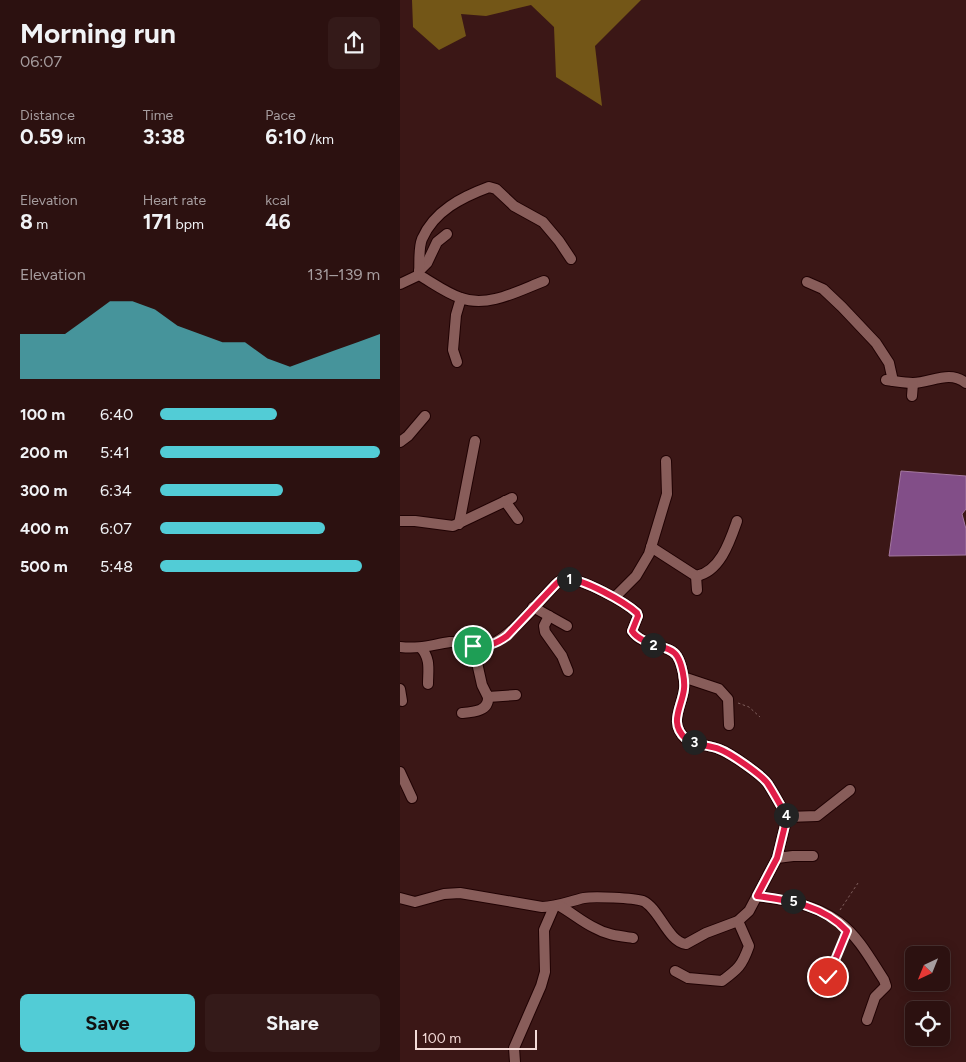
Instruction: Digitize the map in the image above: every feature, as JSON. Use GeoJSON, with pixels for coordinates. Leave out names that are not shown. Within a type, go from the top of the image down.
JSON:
{"type":"FeatureCollection","features":[{"type":"Feature","properties":{"kind":"street"},"geometry":{"type":"LineString","coordinates":[[419,273],[421,240],[434,220],[454,202],[489,187],[496,189],[514,206],[543,222],[571,259]]}},
{"type":"Feature","properties":{"kind":"street"},"geometry":{"type":"LineString","coordinates":[[400,284],[419,273],[427,263],[437,242],[447,234]]}},
{"type":"Feature","properties":{"kind":"street"},"geometry":{"type":"LineString","coordinates":[[419,273],[461,298],[486,302],[544,281]]}},
{"type":"Feature","properties":{"kind":"street"},"geometry":{"type":"LineString","coordinates":[[807,282],[822,289],[876,343],[889,363],[890,381],[912,383],[944,377],[958,377],[966,383]]}},
{"type":"Feature","properties":{"kind":"street"},"geometry":{"type":"LineString","coordinates":[[457,362],[453,350],[456,315],[461,298]]}},
{"type":"Feature","properties":{"kind":"street"},"geometry":{"type":"LineString","coordinates":[[912,383],[912,396]]}},
{"type":"Feature","properties":{"kind":"street"},"geometry":{"type":"LineString","coordinates":[[400,442],[408,436],[424,416]]}},
{"type":"Feature","properties":{"kind":"street"},"geometry":{"type":"LineString","coordinates":[[459,524],[475,441]]}},
{"type":"Feature","properties":{"kind":"street"},"geometry":{"type":"LineString","coordinates":[[615,597],[636,576],[651,547],[667,494],[666,461]]}},
{"type":"Feature","properties":{"kind":"street"},"geometry":{"type":"LineString","coordinates":[[400,521],[415,521],[446,526],[459,524],[480,512],[508,500],[518,519]]}},
{"type":"Feature","properties":{"kind":"street"},"geometry":{"type":"LineString","coordinates":[[651,547],[696,576],[704,575],[718,561],[728,546],[737,520]]}},
{"type":"Feature","properties":{"kind":"street"},"geometry":{"type":"LineString","coordinates":[[696,576],[697,590]]}},
{"type":"Feature","properties":{"kind":"street"},"geometry":{"type":"LineString","coordinates":[[400,647],[421,648],[451,642],[473,646],[491,645],[500,641],[556,584],[566,579],[579,582],[615,597],[637,613],[638,616],[632,631],[634,635],[651,645],[668,648],[677,655],[683,677],[684,690],[677,710],[679,729],[687,740],[728,752],[767,782],[787,817],[777,858],[749,911],[738,921],[706,933],[686,944],[678,941],[649,906],[639,900],[591,897],[556,906],[542,907],[460,893],[444,894],[415,902],[400,898]]}},
{"type":"Feature","properties":{"kind":"street"},"geometry":{"type":"LineString","coordinates":[[533,608],[567,626]]}},
{"type":"Feature","properties":{"kind":"street"},"geometry":{"type":"LineString","coordinates":[[549,616],[544,626],[545,632],[562,656],[568,671]]}},
{"type":"Feature","properties":{"kind":"street"},"geometry":{"type":"LineString","coordinates":[[462,714],[476,712],[485,708],[488,702],[473,646]]}},
{"type":"Feature","properties":{"kind":"street"},"geometry":{"type":"LineString","coordinates":[[421,648],[427,655],[429,662],[428,684]]}},
{"type":"Feature","properties":{"kind":"street"},"geometry":{"type":"LineString","coordinates":[[683,677],[719,689],[728,699],[729,725]]}},
{"type":"Feature","properties":{"kind":"street"},"geometry":{"type":"LineString","coordinates":[[400,689],[402,701]]}},
{"type":"Feature","properties":{"kind":"street"},"geometry":{"type":"LineString","coordinates":[[488,697],[516,695]]}},
{"type":"Feature","properties":{"kind":"street"},"geometry":{"type":"LineString","coordinates":[[400,772],[412,798]]}},
{"type":"Feature","properties":{"kind":"street"},"geometry":{"type":"LineString","coordinates":[[787,817],[817,816],[850,790]]}},
{"type":"Feature","properties":{"kind":"street"},"geometry":{"type":"LineString","coordinates":[[777,858],[813,856]]}},
{"type":"Feature","properties":{"kind":"street"},"geometry":{"type":"LineString","coordinates":[[757,896],[789,900],[820,911],[834,919],[858,942],[884,980],[886,986],[875,998],[867,1020]]}},
{"type":"Feature","properties":{"kind":"street"},"geometry":{"type":"LineString","coordinates":[[556,906],[571,912],[594,928],[612,935],[633,938]]}},
{"type":"Feature","properties":{"kind":"street"},"geometry":{"type":"LineString","coordinates":[[516,1062],[514,1048],[541,986],[545,972],[544,930],[556,906]]}},
{"type":"Feature","properties":{"kind":"street"},"geometry":{"type":"LineString","coordinates":[[675,971],[688,978],[722,982],[744,962],[749,946],[738,921]]}},
{"type":"Feature","properties":{"kind":"path"},"geometry":{"type":"LineString","coordinates":[[728,699],[749,707],[760,717]]}},
{"type":"Feature","properties":{"kind":"path"},"geometry":{"type":"LineString","coordinates":[[834,919],[858,883]]}},
{"type":"Feature","properties":{"kind":"path"},"geometry":{"type":"LineString","coordinates":[[828,977],[847,931]]}},
{"type":"Feature","properties":{"kind":"shaded area"},"geometry":{"type":"Polygon","coordinates":[[[412,0],[641,0],[595,46],[602,106],[556,77],[554,27],[531,5],[486,16],[461,14],[466,36],[439,50],[413,27],[412,0]]]}},
{"type":"Feature","properties":{"kind":"shaded area"},"geometry":{"type":"Polygon","coordinates":[[[901,471],[966,476],[966,509],[962,514],[966,529],[966,555],[889,556],[901,471]]]}},
{"type":"Feature","properties":{"kind":"route"},"geometry":{"type":"LineString","coordinates":[[473,646],[491,645],[507,636],[560,580],[572,579],[615,597],[637,613],[638,616],[632,631],[634,635],[651,645],[668,648],[677,655],[683,677],[684,690],[677,710],[677,721],[679,729],[687,740],[728,752],[767,782],[787,817],[777,858],[757,896],[789,900],[820,911],[839,922],[847,931],[828,977]]}}]}
